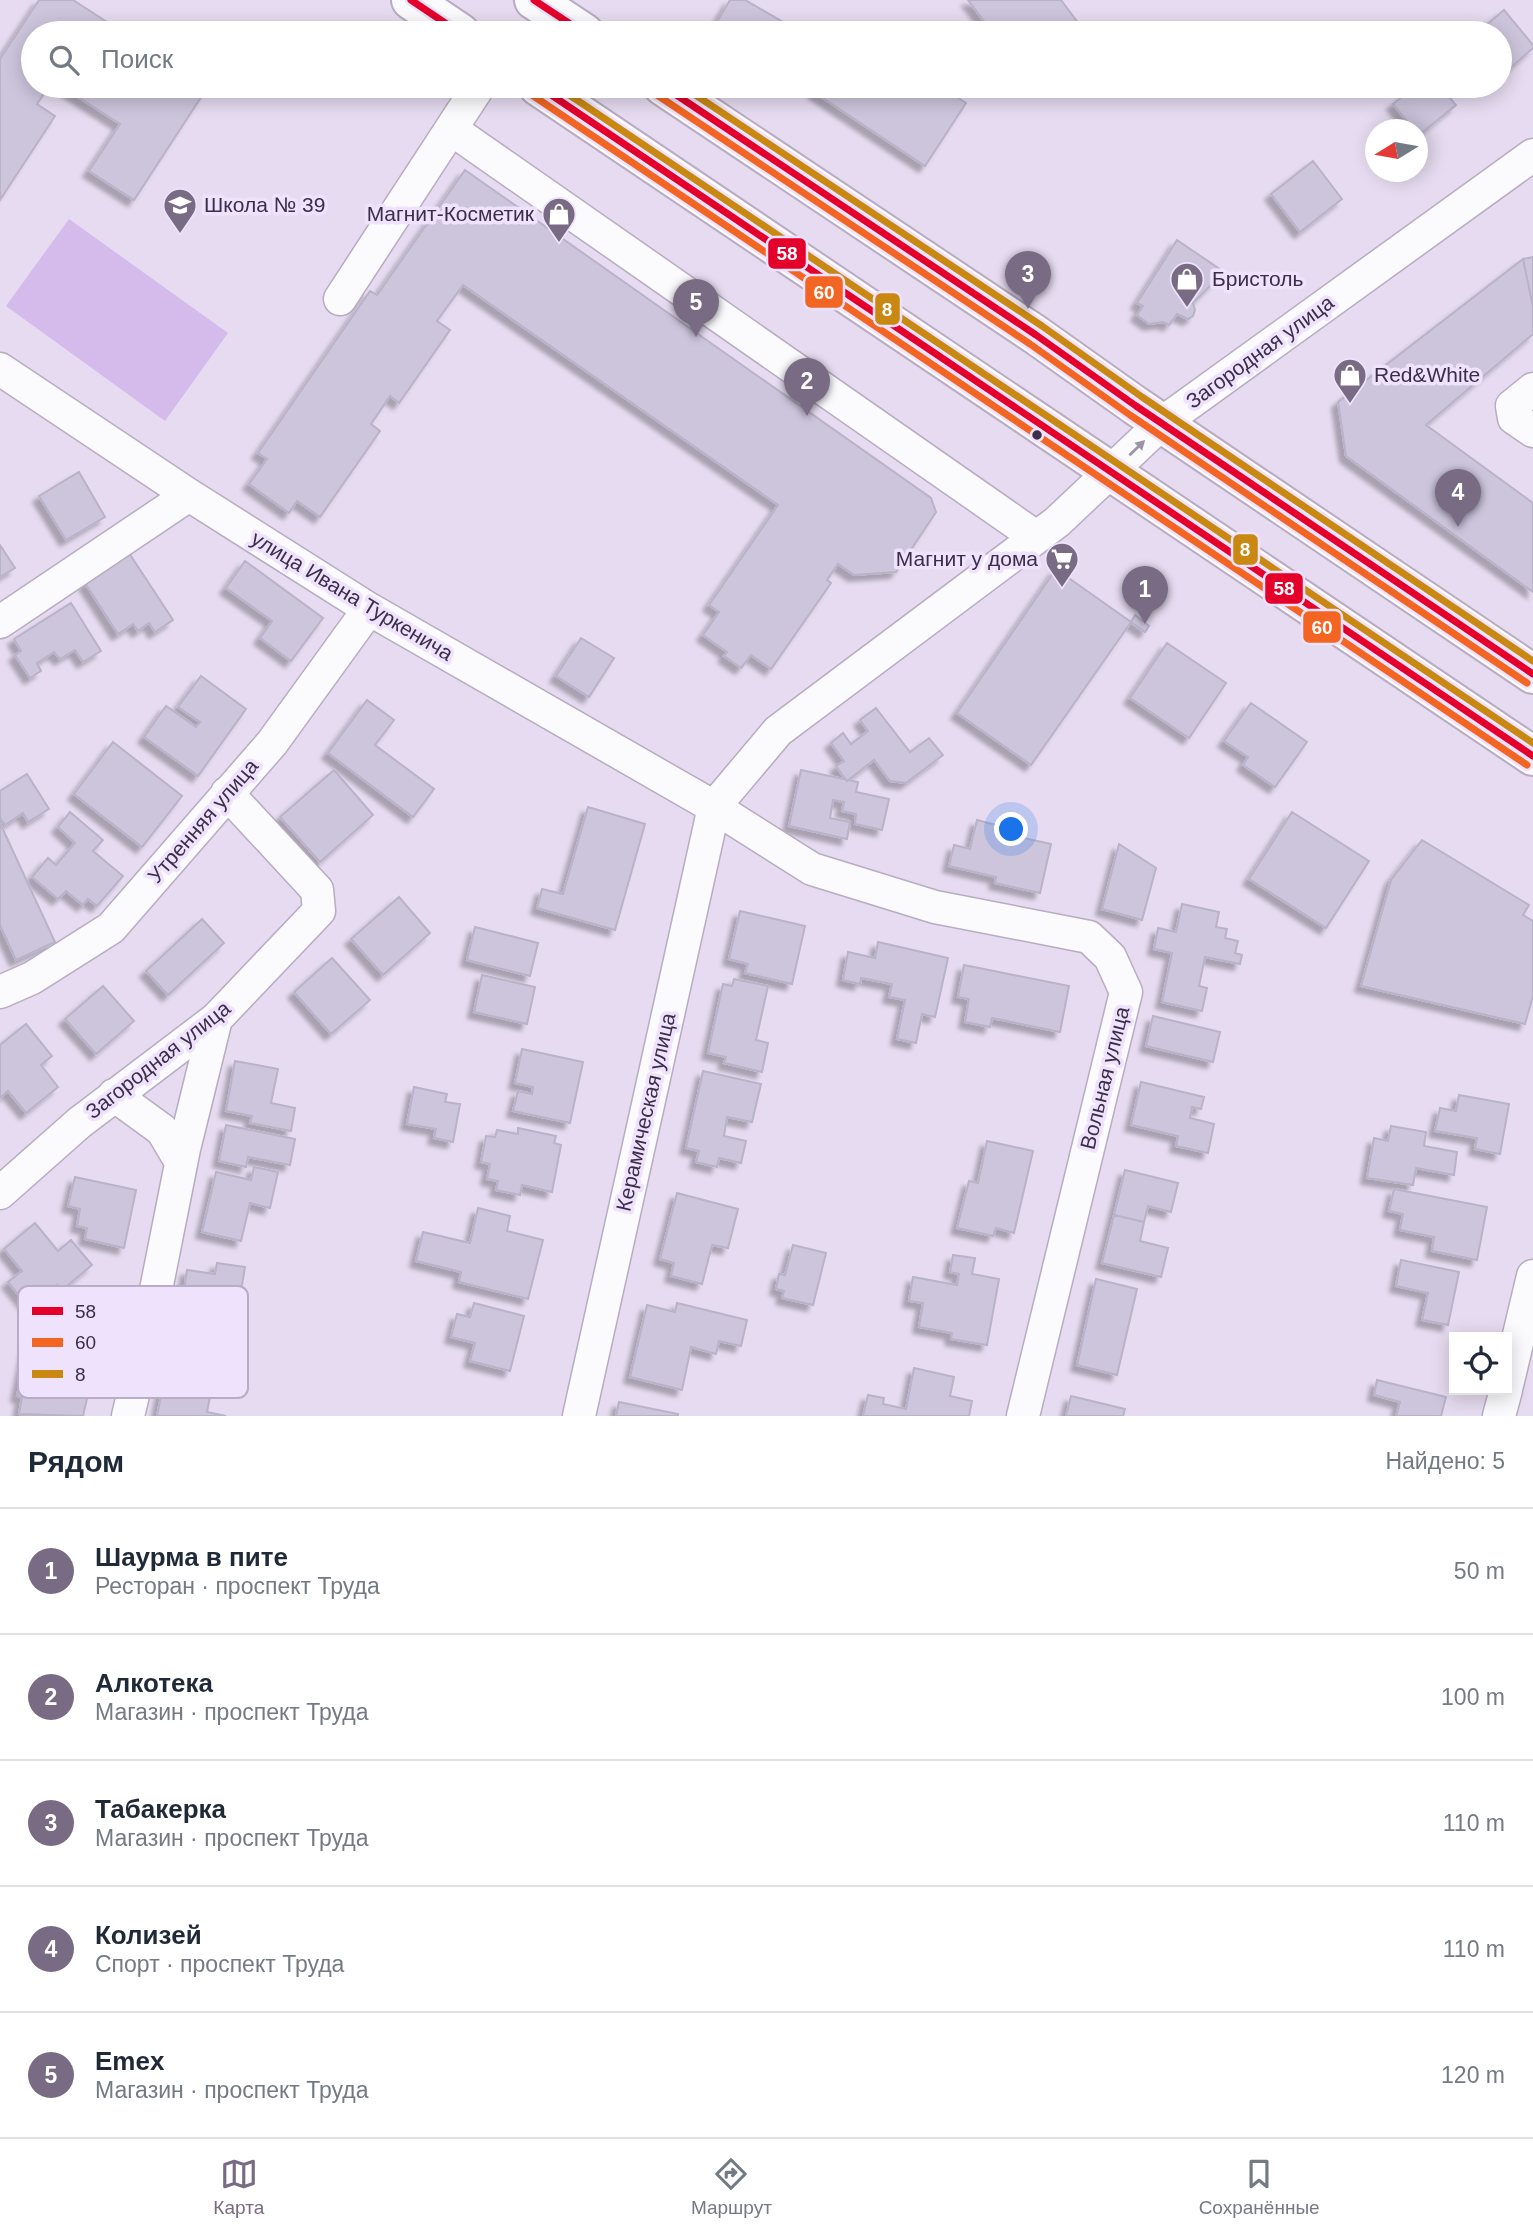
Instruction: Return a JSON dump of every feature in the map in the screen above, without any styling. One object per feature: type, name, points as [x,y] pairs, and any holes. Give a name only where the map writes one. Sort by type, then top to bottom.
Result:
[{"type":"main road","points":[[411,0],[442,21]]},
{"type":"main road","points":[[534,0],[566,21]]},
{"type":"main road","points":[[556,98],[1533,756]]},
{"type":"main road","points":[[681,98],[1036,335],[1533,674]]},
{"type":"street","points":[[340,299],[471,98]]},
{"type":"street","points":[[451,129],[1036,537]]},
{"type":"street","name":"Загородная улица","points":[[714,807],[778,731],[1057,522],[1162,423],[1533,155]]},
{"type":"street","name":"улица Ивана Туркенича","points":[[0,369],[189,495],[369,609],[714,807]]},
{"type":"street","points":[[1533,389],[1512,406],[1514,418],[1533,431]]},
{"type":"street","points":[[0,622],[189,495]]},
{"type":"street","name":"Утренняя улица","points":[[0,992],[32,978],[111,928],[272,743],[369,609]]},
{"type":"street","name":"Загородная улица","points":[[0,1193],[79,1123],[216,1019],[319,912],[317,890],[227,793]]},
{"type":"street","name":"Керамическая улица","points":[[579,1416],[714,807]]},
{"type":"street","name":"Вольная улица","points":[[714,807],[812,869],[935,907],[1089,937],[1110,957],[1126,992],[1023,1416]]},
{"type":"street","points":[[157,1286],[181,1162],[216,1019]]},
{"type":"street","points":[[114,1096],[162,1130],[181,1162]]},
{"type":"street","points":[[1512,1362],[1533,1276]]},
{"type":"street","points":[[1499,1416],[1504,1395]]},
{"type":"street","points":[[128,1416],[132,1398]]},
{"type":"shaded area","points":[[69,219],[228,333],[165,421],[6,306]]},
{"type":"building","points":[[39,0],[73,0],[105,21],[25,21]]},
{"type":"building","points":[[730,0],[745,0],[781,21],[718,21]]},
{"type":"building","points":[[968,0],[1061,0],[1077,21],[984,21]]},
{"type":"building","points":[[1504,10],[1533,45],[1512,66],[1512,21],[1491,21]]},
{"type":"building","points":[[21,27],[21,98],[41,98],[37,104],[55,116],[0,200],[0,59]]},
{"type":"building","points":[[80,98],[200,98],[134,200],[89,171],[120,124]]},
{"type":"building","points":[[823,98],[958,98],[966,103],[925,166]]},
{"type":"building","points":[[1401,98],[1450,98],[1456,105],[1428,128],[1428,119],[1405,119],[1393,104]]},
{"type":"building","points":[[1313,161],[1342,199],[1300,232],[1271,194]]},
{"type":"building","points":[[465,170],[931,498],[936,512],[896,572],[854,575],[838,564],[827,580],[831,583],[771,669],[751,655],[741,668],[724,656],[727,652],[703,635],[719,612],[709,605],[778,505],[463,285],[437,321],[450,330],[399,403],[390,396],[371,424],[380,431],[320,517],[297,501],[289,513],[249,484],[267,459],[258,453],[370,291],[377,295]]},
{"type":"building","points":[[1177,240],[1224,272],[1193,303],[1193,316],[1188,319],[1177,314],[1169,325],[1163,322],[1149,324],[1137,315],[1143,306],[1137,303]]},
{"type":"building","points":[[1533,257],[1533,307],[1523,259]]},
{"type":"building","points":[[1523,259],[1533,307],[1533,334],[1426,425],[1533,503],[1533,592],[1346,456],[1338,402]]},
{"type":"building","points":[[79,472],[105,517],[66,540],[39,496]]},
{"type":"building","points":[[0,545],[15,568],[0,577]]},
{"type":"building","points":[[129,553],[173,620],[155,632],[149,623],[138,631],[133,624],[118,634],[85,583]]},
{"type":"building","points":[[245,561],[323,618],[291,661],[260,638],[272,621],[226,588]]},
{"type":"building","points":[[1056,569],[1131,622],[1031,765],[957,713]]},
{"type":"building","points":[[71,603],[101,651],[83,662],[75,650],[60,659],[54,652],[37,663],[41,671],[30,678],[15,655],[21,651],[14,639]]},
{"type":"building","points":[[1135,615],[1149,626],[1145,632],[1131,622]]},
{"type":"building","points":[[581,638],[614,658],[589,697],[556,676]]},
{"type":"building","points":[[1167,643],[1226,683],[1189,738],[1130,698]]},
{"type":"building","points":[[201,676],[246,709],[198,776],[144,737],[166,706],[196,727],[200,722],[178,707]]},
{"type":"building","points":[[367,700],[394,720],[375,745],[434,789],[413,817],[328,753]]},
{"type":"building","points":[[1251,703],[1307,742],[1275,787],[1243,765],[1248,757],[1224,741]]},
{"type":"building","points":[[876,708],[910,752],[929,738],[943,755],[906,783],[890,781],[874,760],[847,781],[836,766],[844,761],[831,743],[843,733],[851,744],[868,731],[860,720]]},
{"type":"building","points":[[113,742],[182,796],[142,847],[74,794]]},
{"type":"building","points":[[334,770],[373,815],[320,862],[280,817]]},
{"type":"building","points":[[801,770],[858,782],[856,792],[889,799],[882,830],[855,824],[856,814],[842,811],[844,802],[833,800],[830,818],[850,822],[847,839],[789,826]]},
{"type":"building","points":[[27,774],[49,809],[28,822],[23,813],[5,825],[0,818],[0,791]]},
{"type":"building","points":[[588,807],[645,824],[615,930],[537,908],[542,889],[563,894]]},
{"type":"building","points":[[70,812],[103,840],[93,851],[123,876],[97,906],[88,899],[83,905],[66,891],[58,899],[32,877],[48,858],[56,865],[75,843],[58,827]]},
{"type":"building","points":[[1292,812],[1369,861],[1326,928],[1249,879]]},
{"type":"building","points":[[977,820],[1008,828],[1006,834],[1051,844],[1040,893],[995,883],[996,877],[949,866],[954,845],[970,849]]},
{"type":"building","points":[[0,823],[55,942],[16,960],[0,925]]},
{"type":"building","points":[[1422,840],[1529,905],[1523,915],[1533,921],[1533,996],[1525,1024],[1361,986],[1391,880]]},
{"type":"building","points":[[1119,844],[1156,868],[1142,920],[1102,909]]},
{"type":"building","points":[[399,897],[430,933],[383,975],[351,939]]},
{"type":"building","points":[[1182,904],[1219,912],[1216,927],[1227,929],[1225,938],[1238,941],[1235,953],[1242,955],[1240,964],[1205,957],[1199,986],[1207,988],[1202,1011],[1162,1002],[1172,953],[1154,949],[1158,928],[1176,932]]},
{"type":"building","points":[[740,911],[805,926],[792,984],[745,973],[748,964],[729,959]]},
{"type":"building","points":[[202,919],[224,943],[168,995],[146,971]]},
{"type":"building","points":[[475,927],[538,943],[530,976],[467,960]]},
{"type":"building","points":[[878,942],[948,958],[935,1017],[922,1014],[916,1043],[897,1039],[905,1000],[889,997],[892,984],[861,978],[860,984],[843,980],[848,952],[875,958]]},
{"type":"building","points":[[332,958],[370,1000],[331,1034],[294,992]]},
{"type":"building","points":[[964,965],[1069,986],[1060,1032],[992,1018],[990,1027],[965,1022],[969,999],[958,997]]},
{"type":"building","points":[[482,975],[535,987],[527,1024],[474,1012]]},
{"type":"building","points":[[734,979],[768,986],[756,1040],[768,1043],[762,1072],[724,1063],[726,1057],[708,1053],[723,984],[732,986]]},
{"type":"building","points":[[103,986],[134,1021],[96,1054],[65,1019]]},
{"type":"building","points":[[1153,1016],[1220,1032],[1213,1062],[1146,1046]]},
{"type":"building","points":[[26,1024],[52,1056],[41,1065],[58,1087],[26,1113],[8,1091],[0,1098],[0,1045]]},
{"type":"building","points":[[522,1049],[583,1062],[570,1123],[513,1111],[518,1091],[532,1094],[533,1087],[515,1083]]},
{"type":"building","points":[[235,1061],[278,1069],[271,1103],[295,1108],[291,1131],[250,1123],[252,1116],[226,1111]]},
{"type":"building","points":[[703,1071],[761,1084],[752,1122],[727,1117],[724,1136],[746,1141],[741,1163],[719,1158],[717,1167],[696,1162],[699,1151],[686,1148]]},
{"type":"building","points":[[1141,1082],[1204,1097],[1201,1109],[1192,1107],[1190,1118],[1214,1124],[1208,1153],[1176,1146],[1178,1136],[1131,1125]]},
{"type":"building","points":[[414,1087],[447,1094],[445,1102],[460,1104],[453,1142],[434,1138],[436,1129],[407,1124]]},
{"type":"building","points":[[1459,1095],[1509,1104],[1500,1154],[1475,1149],[1477,1138],[1435,1131],[1440,1108],[1456,1111]]},
{"type":"building","points":[[226,1125],[295,1139],[290,1165],[248,1157],[246,1167],[219,1161]]},
{"type":"building","points":[[1391,1126],[1426,1132],[1424,1146],[1457,1152],[1454,1175],[1416,1168],[1413,1185],[1367,1178],[1374,1138],[1388,1141]]},
{"type":"building","points":[[518,1128],[556,1136],[554,1143],[561,1145],[552,1192],[522,1185],[520,1195],[496,1190],[498,1181],[487,1179],[490,1164],[481,1162],[486,1136],[495,1137],[497,1130],[518,1134]]},
{"type":"building","points":[[987,1141],[1033,1151],[1014,1233],[996,1228],[993,1236],[957,1228],[969,1181],[978,1183]]},
{"type":"building","points":[[254,1167],[278,1172],[270,1208],[250,1203],[241,1241],[202,1232],[216,1172],[251,1180]]},
{"type":"building","points":[[1125,1170],[1178,1183],[1171,1212],[1148,1206],[1144,1222],[1114,1215]]},
{"type":"building","points":[[75,1177],[136,1190],[124,1248],[85,1239],[87,1228],[77,1226],[80,1209],[68,1206]]},
{"type":"building","points":[[1394,1189],[1487,1207],[1477,1260],[1432,1251],[1434,1237],[1400,1230],[1403,1214],[1389,1211]]},
{"type":"building","points":[[677,1193],[738,1209],[728,1248],[712,1245],[702,1284],[671,1276],[674,1263],[660,1259]]},
{"type":"building","points":[[478,1208],[510,1216],[507,1231],[543,1240],[528,1299],[459,1282],[461,1272],[416,1261],[423,1232],[470,1243]]},
{"type":"building","points":[[1114,1215],[1144,1222],[1140,1241],[1168,1248],[1161,1277],[1102,1263]]},
{"type":"building","points":[[35,1223],[58,1251],[71,1240],[92,1265],[67,1286],[18,1286],[18,1294],[8,1282],[22,1271],[4,1249]]},
{"type":"building","points":[[793,1245],[826,1253],[813,1305],[782,1298],[784,1291],[776,1289],[779,1274],[785,1275]]},
{"type":"building","points":[[953,1255],[975,1258],[972,1274],[999,1279],[987,1345],[951,1339],[952,1333],[919,1327],[923,1303],[909,1301],[913,1277],[957,1285],[959,1274],[950,1272]]},
{"type":"building","points":[[1401,1260],[1459,1272],[1448,1325],[1422,1320],[1428,1293],[1396,1286]]},
{"type":"building","points":[[217,1263],[245,1267],[242,1286],[185,1286],[187,1270],[215,1274]]},
{"type":"building","points":[[1096,1279],[1137,1289],[1117,1375],[1077,1365]]},
{"type":"building","points":[[474,1303],[524,1316],[510,1371],[470,1361],[475,1343],[451,1337],[457,1314],[470,1317]]},
{"type":"building","points":[[677,1303],[747,1320],[741,1346],[719,1341],[716,1354],[691,1347],[682,1390],[630,1377],[647,1305],[675,1312]]},
{"type":"building","points":[[914,1368],[954,1377],[950,1396],[972,1401],[969,1416],[863,1416],[868,1395],[884,1398],[883,1404],[906,1409]]},
{"type":"building","points":[[1377,1380],[1446,1397],[1441,1416],[1396,1416],[1400,1402],[1374,1395]]},
{"type":"building","points":[[1071,1396],[1125,1409],[1123,1416],[1066,1416]]},
{"type":"building","points":[[22,1398],[87,1398],[83,1416],[19,1414]]},
{"type":"building","points":[[161,1398],[210,1398],[207,1412],[226,1416],[157,1416]]},
{"type":"building","points":[[619,1402],[678,1414],[678,1416],[616,1416]]},
{"type":"transit line","name":"58","points":[[411,0],[442,21]]},
{"type":"transit line","name":"58","points":[[534,0],[566,21]]},
{"type":"transit line","name":"60","points":[[536,98],[1527,765]]},
{"type":"transit line","name":"58","points":[[556,98],[1533,756]]},
{"type":"transit line","name":"8","points":[[574,98],[1533,743]]},
{"type":"transit line","name":"60","points":[[661,98],[1030,344],[1130,415],[1527,683]]},
{"type":"transit line","name":"58","points":[[681,98],[1036,335],[1136,406],[1533,674]]},
{"type":"transit line","name":"8","points":[[700,98],[1042,326],[1142,397],[1533,661]]},
{"type":"place","name":"Школа № 39","points":[[180,235]]},
{"type":"place","name":"Магнит-Косметик","points":[[559,244]]},
{"type":"place","name":"Табакерка","points":[[1028,309]]},
{"type":"place","name":"Бристоль","points":[[1187,309]]},
{"type":"place","name":"Emex","points":[[696,337]]},
{"type":"place","name":"Red&White","points":[[1350,405]]},
{"type":"place","name":"Алкотека","points":[[807,416]]},
{"type":"place","name":"Колизей","points":[[1458,527]]},
{"type":"place","name":"Магнит у дома","points":[[1062,589]]},
{"type":"place","name":"Шаурма в пите","points":[[1145,624]]}]
